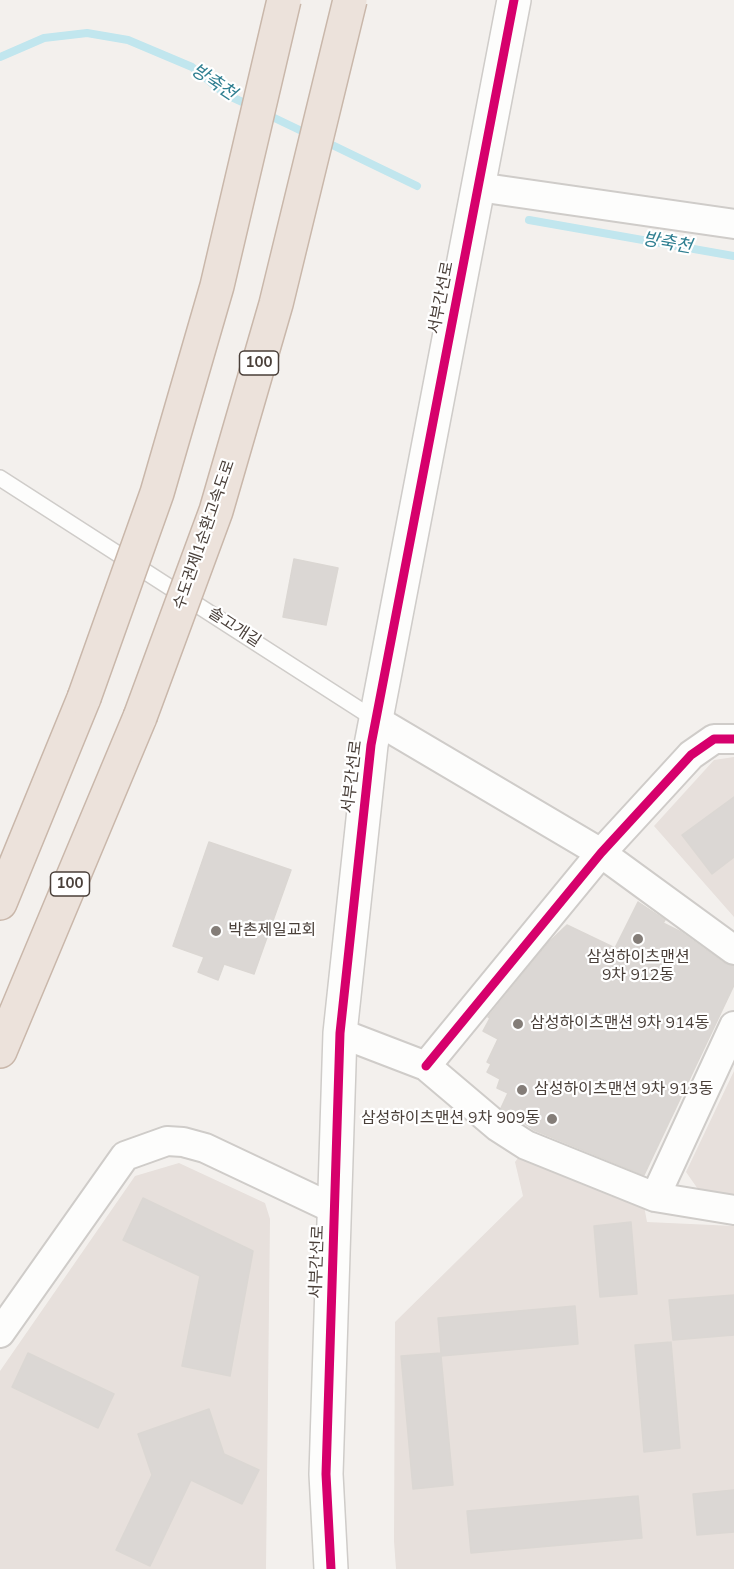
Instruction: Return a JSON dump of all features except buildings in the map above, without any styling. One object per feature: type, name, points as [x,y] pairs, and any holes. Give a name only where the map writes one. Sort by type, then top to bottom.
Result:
[{"type":"highway","points":[[0,903],[84,698],[157,493],[217,286],[284,0]]},
{"type":"highway","name":"수도권제1순환고속도로","points":[[0,1051],[140,717],[216,511],[276,304],[350,0]]},
{"type":"street","name":"서부간선로","points":[[331,1569],[326,1474],[340,1034],[371,745],[514,0]]},
{"type":"street","points":[[478,187],[734,224]]},
{"type":"street","name":"서부간선로","points":[[376,720],[601,853],[734,950]]},
{"type":"street","points":[[426,1066],[601,853],[691,755],[714,739],[734,739]]},
{"type":"street","points":[[655,1197],[734,1026]]},
{"type":"street","points":[[340,1034],[426,1066],[498,1127],[526,1146],[655,1197],[734,1210]]},
{"type":"street","points":[[0,1333],[125,1155],[167,1141],[183,1142],[205,1148],[334,1209]]},
{"type":"lane","name":"솔고개길","points":[[0,478],[376,720]]},
{"type":"shaded area","points":[[734,757],[734,917],[654,826],[714,760]]},
{"type":"shaded area","points":[[734,1071],[734,1197],[700,1192],[686,1172]]},
{"type":"shaded area","points":[[522,1153],[644,1206],[647,1222],[734,1226],[734,1569],[396,1569],[394,1541],[395,1322],[523,1196],[515,1162]]},
{"type":"shaded area","points":[[179,1163],[265,1203],[270,1219],[266,1569],[0,1569],[0,1371],[135,1176]]},
{"type":"waterway","name":"방축천","points":[[0,57],[44,38],[87,33],[128,40],[192,67],[225,94],[251,106]]},
{"type":"waterway","name":"방축천","points":[[264,113],[310,135]]},
{"type":"waterway","name":"방축천","points":[[324,141],[417,186]]},
{"type":"waterway","name":"방축천","points":[[529,220],[734,256]]},
{"type":"cycle path","points":[[331,1569],[326,1474],[340,1033],[371,745],[514,0]]},
{"type":"cycle path","points":[[426,1066],[601,853],[691,755],[714,739],[734,739]]},
{"type":"place","name":"박촌제일교회","points":[[216,931]]},
{"type":"place","name":"삼성하이츠맨션 9차 912동","points":[[638,939]]},
{"type":"place","name":"삼성하이츠맨션 9차 914동","points":[[518,1024]]},
{"type":"place","name":"삼성하이츠맨션 9차 913동","points":[[522,1090]]},
{"type":"place","name":"삼성하이츠맨션 9차 909동","points":[[552,1119]]}]
